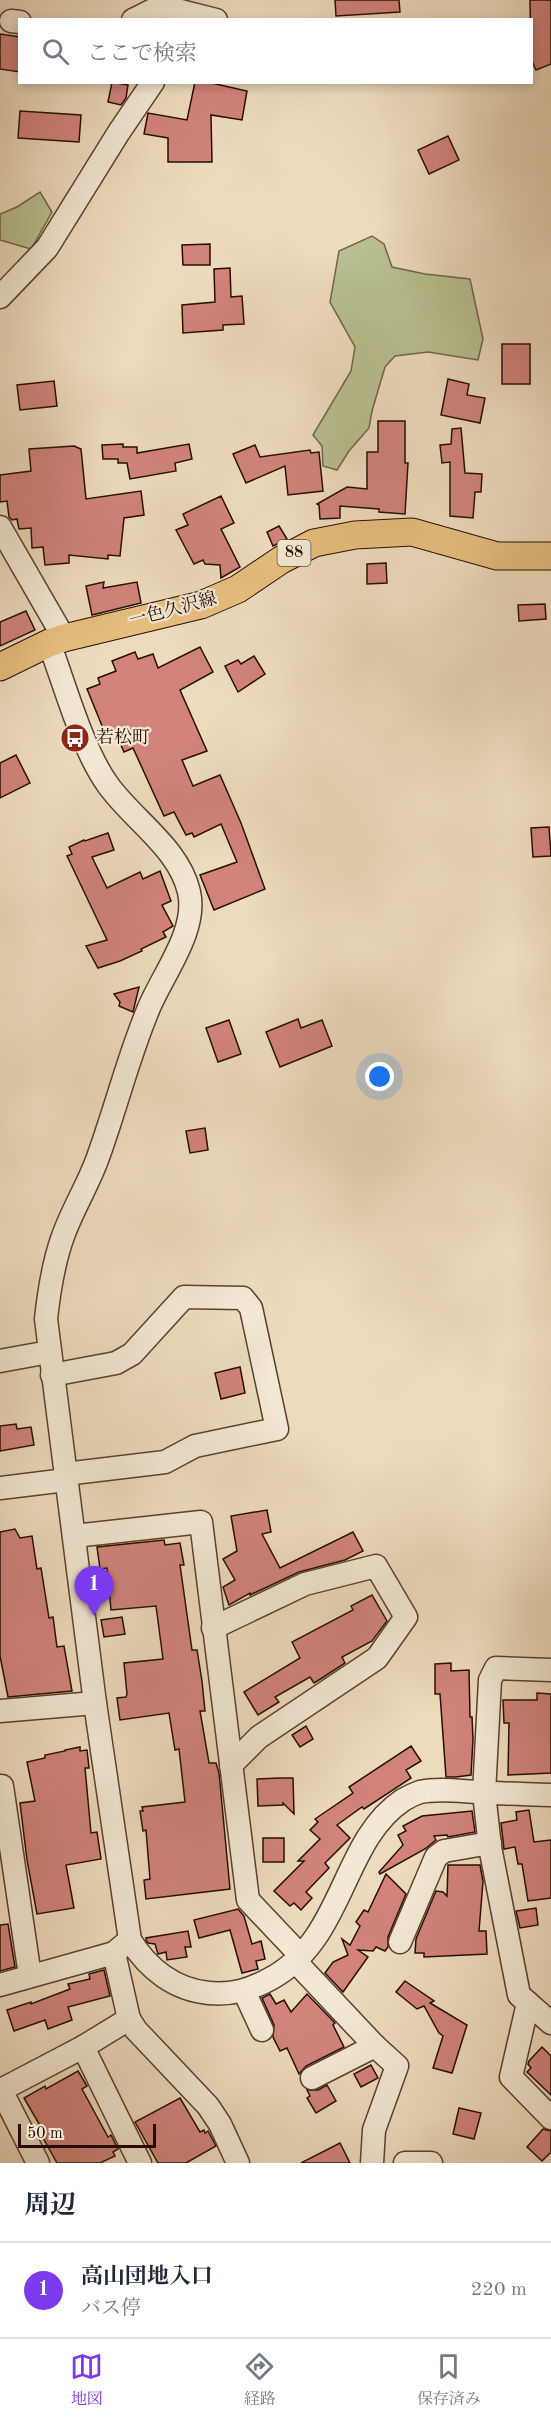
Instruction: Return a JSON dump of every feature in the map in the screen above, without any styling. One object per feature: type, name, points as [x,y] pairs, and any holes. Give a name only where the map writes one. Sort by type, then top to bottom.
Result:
[{"type":"main road","name":"一色久沢線","points":[[0,667],[57,640],[201,605],[238,589],[281,560],[314,543],[355,535],[412,532],[497,556],[551,556]]},
{"type":"street","points":[[137,18],[162,6],[204,13]]},
{"type":"street","points":[[0,297],[47,248],[152,84]]},
{"type":"street","points":[[0,526],[57,640],[91,755],[108,785],[170,854],[184,875],[190,893],[191,911],[180,947],[148,1010],[96,1161],[63,1237],[50,1281],[47,1309],[49,1352],[95,1702],[129,2019],[136,2030],[208,2106],[220,2124],[238,2163]]},
{"type":"street","points":[[0,1488],[165,1462],[195,1446],[277,1429],[251,1308],[243,1298],[184,1297],[132,1354],[116,1363],[52,1375]]},
{"type":"street","points":[[0,1361],[49,1352]]},
{"type":"street","points":[[74,1536],[201,1522],[248,1900],[375,2046],[397,2066],[374,2130],[372,2163]]},
{"type":"street","points":[[213,1628],[305,1584],[376,1566],[406,1617],[377,1658],[259,1737],[231,1766]]},
{"type":"street","points":[[551,1670],[496,1668],[490,1680],[484,1793],[489,1843],[519,1995],[551,2023]]},
{"type":"street","points":[[0,1711],[95,1702]]},
{"type":"street","points":[[0,1786],[2,1786],[30,1976]]},
{"type":"street","points":[[122,1946],[153,1970],[192,1991],[220,1994],[244,1991],[282,1973],[316,1938],[332,1912],[365,1843],[391,1810],[402,1801],[418,1793],[439,1790],[551,1795]]},
{"type":"street","points":[[400,1942],[436,1857],[444,1851],[489,1843]]},
{"type":"street","points":[[0,1985],[122,1946]]},
{"type":"street","points":[[244,1991],[262,2030]]},
{"type":"street","points":[[528,2003],[511,2076],[551,2118]]},
{"type":"street","points":[[38,2163],[1,2090],[129,2019]]},
{"type":"street","points":[[312,2078],[375,2046]]},
{"type":"street","points":[[82,2047],[140,2163]]},
{"type":"street","points":[[405,2163],[431,2163]]},
{"type":"green space","points":[[40,192],[52,212],[31,249],[0,240],[0,214],[17,207]]},
{"type":"green space","points":[[372,236],[384,244],[392,267],[425,274],[470,279],[483,339],[478,360],[428,352],[395,356],[385,367],[369,428],[349,451],[337,470],[323,466],[322,446],[313,435],[351,371],[355,347],[330,302],[339,251]]},
{"type":"building","points":[[335,0],[399,0],[400,12],[336,16]]},
{"type":"building","points":[[530,0],[551,0],[551,64],[536,70],[533,63],[533,18],[530,18]]},
{"type":"building","points":[[0,34],[18,37],[18,72],[0,69]]},
{"type":"building","points":[[112,84],[128,85],[126,98],[121,105],[108,102]]},
{"type":"building","points":[[195,84],[216,84],[247,91],[242,120],[211,115],[212,162],[168,162],[168,138],[144,134],[148,113],[187,120]]},
{"type":"building","points":[[20,111],[81,115],[79,142],[18,138]]},
{"type":"building","points":[[448,136],[459,160],[429,174],[418,150]]},
{"type":"building","points":[[210,244],[210,265],[183,265],[182,245]]},
{"type":"building","points":[[230,268],[231,297],[242,296],[244,324],[223,325],[223,330],[183,333],[182,305],[215,302],[214,269]]},
{"type":"building","points":[[502,344],[530,344],[530,384],[502,384]]},
{"type":"building","points":[[448,379],[469,384],[467,395],[485,398],[480,423],[441,415]]},
{"type":"building","points":[[54,381],[57,406],[20,410],[17,385]]},
{"type":"building","points":[[378,421],[405,421],[405,463],[408,463],[405,514],[340,506],[340,518],[320,519],[317,504],[347,487],[367,489],[367,452],[378,452]]},
{"type":"building","points":[[461,428],[465,473],[482,474],[481,492],[475,492],[473,518],[450,516],[450,462],[442,463],[440,445],[451,444],[452,429]]},
{"type":"building","points":[[123,444],[123,447],[137,447],[137,453],[189,444],[192,459],[175,463],[176,471],[130,479],[127,463],[118,463],[118,459],[103,459],[102,445]]},
{"type":"building","points":[[255,445],[260,457],[310,450],[311,453],[319,452],[323,491],[288,495],[285,466],[246,483],[233,454]]},
{"type":"building","points":[[74,446],[81,449],[86,499],[141,491],[144,515],[124,518],[120,556],[108,555],[108,559],[69,555],[69,563],[45,565],[43,547],[32,548],[31,528],[19,529],[17,519],[12,520],[9,517],[7,501],[0,502],[0,475],[31,471],[29,449]]},
{"type":"building","points":[[221,496],[234,523],[221,529],[240,567],[221,578],[220,565],[205,564],[203,560],[194,564],[176,530],[188,525],[183,514]]},
{"type":"building","points":[[279,526],[287,539],[273,546],[267,532]]},
{"type":"building","points":[[386,563],[387,583],[367,584],[367,564]]},
{"type":"building","points":[[104,582],[103,588],[137,582],[141,603],[92,615],[86,586]]},
{"type":"building","points":[[545,604],[546,619],[519,621],[518,605]]},
{"type":"building","points":[[26,611],[35,630],[0,646],[0,622]]},
{"type":"building","points":[[200,647],[213,672],[180,690],[207,751],[182,760],[193,786],[220,775],[241,823],[265,889],[214,910],[200,875],[237,862],[221,824],[194,837],[192,833],[186,835],[174,812],[164,816],[133,748],[124,752],[116,734],[107,738],[87,689],[100,684],[98,678],[116,671],[112,661],[135,652],[138,659],[153,654],[158,668]]},
{"type":"building","points":[[254,656],[265,674],[238,692],[225,666],[238,660],[241,664]]},
{"type":"building","points":[[16,755],[30,783],[0,798],[0,763]]},
{"type":"building","points":[[549,827],[551,856],[533,857],[531,828]]},
{"type":"building","points":[[108,833],[114,850],[92,857],[107,888],[140,872],[143,879],[160,871],[171,901],[162,905],[173,926],[163,932],[166,937],[141,949],[142,951],[98,968],[86,946],[107,940],[67,856],[72,854],[69,847]]},
{"type":"building","points":[[139,987],[133,1012],[119,1006],[120,1002],[114,994]]},
{"type":"building","points":[[298,1019],[301,1028],[322,1020],[332,1046],[280,1067],[266,1032]]},
{"type":"building","points":[[229,1020],[241,1054],[218,1062],[206,1028]]},
{"type":"building","points":[[205,1128],[208,1150],[190,1153],[186,1131]]},
{"type":"building","points":[[240,1367],[245,1393],[221,1399],[215,1373]]},
{"type":"building","points":[[16,1424],[17,1429],[31,1427],[34,1445],[0,1451],[0,1426]]},
{"type":"building","points":[[267,1510],[271,1532],[262,1534],[280,1568],[353,1532],[363,1551],[345,1560],[299,1572],[250,1595],[250,1593],[229,1605],[223,1587],[235,1580],[223,1559],[237,1551],[231,1516]]},
{"type":"building","points":[[15,1529],[20,1538],[32,1536],[37,1569],[41,1568],[49,1618],[53,1617],[57,1647],[64,1646],[72,1691],[8,1697],[0,1656],[0,1532]]},
{"type":"building","points":[[164,1540],[165,1545],[180,1543],[184,1565],[180,1565],[192,1650],[197,1650],[202,1681],[205,1711],[200,1711],[209,1763],[216,1763],[219,1773],[230,1889],[146,1899],[144,1880],[150,1879],[146,1830],[143,1831],[140,1811],[143,1811],[142,1807],[185,1802],[179,1749],[175,1750],[169,1713],[120,1720],[117,1698],[126,1697],[127,1694],[124,1663],[163,1659],[156,1606],[111,1610],[107,1568],[100,1569],[97,1547]]},
{"type":"building","points":[[372,1595],[387,1621],[372,1641],[342,1657],[345,1663],[314,1683],[310,1677],[275,1697],[279,1702],[258,1715],[244,1692],[300,1658],[292,1642],[353,1610],[351,1606]]},
{"type":"building","points":[[122,1617],[125,1634],[104,1637],[101,1620]]},
{"type":"building","points":[[451,1663],[451,1671],[469,1670],[473,1739],[471,1775],[446,1777],[440,1694],[435,1694],[435,1664]]},
{"type":"building","points":[[537,1693],[551,1694],[551,1773],[508,1775],[509,1723],[504,1723],[503,1700],[537,1700]]},
{"type":"building","points":[[306,1726],[313,1739],[300,1747],[292,1735]]},
{"type":"building","points":[[411,1746],[421,1761],[406,1770],[411,1778],[337,1825],[350,1838],[325,1863],[329,1868],[306,1892],[312,1898],[301,1910],[294,1903],[290,1906],[274,1891],[304,1861],[298,1861],[320,1839],[310,1830],[318,1822],[315,1819],[353,1793],[349,1787]]},
{"type":"building","points":[[80,1747],[80,1751],[87,1750],[89,1768],[85,1768],[91,1833],[97,1832],[101,1859],[66,1865],[74,1908],[37,1914],[20,1803],[35,1801],[27,1762],[45,1758],[45,1755]]},
{"type":"building","points":[[293,1778],[294,1814],[283,1803],[283,1805],[258,1806],[257,1779]]},
{"type":"building","points":[[529,1810],[534,1842],[551,1840],[551,1898],[528,1901],[522,1864],[518,1864],[515,1847],[504,1849],[501,1823],[517,1820],[516,1812]]},
{"type":"building","points":[[472,1811],[475,1832],[448,1837],[447,1835],[434,1836],[436,1840],[425,1849],[380,1874],[379,1872],[403,1845],[398,1835],[406,1831],[403,1826],[422,1816]]},
{"type":"building","points":[[263,1838],[284,1838],[284,1862],[263,1862]]},
{"type":"building","points":[[448,1865],[480,1865],[483,1881],[479,1931],[486,1931],[487,1954],[424,1957],[424,1953],[415,1953],[416,1939],[436,1891],[443,1892],[447,1896]]},
{"type":"building","points":[[386,1874],[406,1894],[388,1937],[388,1947],[385,1951],[376,1947],[373,1951],[358,1950],[368,1957],[343,1992],[325,1973],[333,1962],[348,1955],[342,1939],[350,1945],[360,1926],[356,1922],[364,1910],[368,1912]]},
{"type":"building","points":[[536,1908],[538,1925],[520,1928],[516,1911]]},
{"type":"building","points":[[238,1909],[244,1916],[252,1944],[261,1941],[265,1959],[256,1961],[258,1969],[242,1973],[230,1930],[199,1938],[194,1920]]},
{"type":"building","points":[[8,1924],[15,1967],[0,1971],[0,1925]]},
{"type":"building","points":[[188,1931],[191,1947],[185,1947],[187,1957],[167,1960],[166,1952],[158,1954],[155,1944],[148,1943],[146,1940],[146,1938]]},
{"type":"building","points":[[104,1970],[110,1996],[68,2007],[72,2020],[48,2029],[45,2020],[14,2031],[7,2010],[31,2002],[31,2004],[70,1989],[68,1984],[90,1979],[89,1974]]},
{"type":"building","points":[[405,1981],[434,2001],[430,2003],[467,2025],[452,2073],[433,2068],[443,2036],[424,2006],[417,2009],[396,1992]]},
{"type":"building","points":[[270,1994],[276,2004],[284,2000],[291,2012],[307,1994],[335,2023],[333,2025],[344,2047],[306,2066],[299,2074],[287,2048],[280,2051],[273,2037],[274,2025],[262,1998]]},
{"type":"building","points":[[542,2047],[551,2056],[551,2095],[527,2072],[531,2068],[529,2061]]},
{"type":"building","points":[[371,2065],[378,2078],[361,2087],[354,2074]]},
{"type":"building","points":[[78,2071],[87,2086],[82,2089],[108,2137],[111,2135],[118,2149],[113,2152],[115,2156],[100,2163],[57,2163],[42,2136],[45,2134],[24,2098]]},
{"type":"building","points":[[327,2085],[336,2101],[316,2113],[307,2098],[310,2096],[307,2090],[318,2090]]},
{"type":"building","points":[[180,2098],[200,2132],[208,2131],[216,2146],[186,2163],[158,2163],[135,2122]]},
{"type":"building","points":[[459,2108],[481,2113],[474,2139],[453,2134]]},
{"type":"building","points":[[543,2129],[551,2131],[551,2152],[542,2161],[527,2147]]},
{"type":"building","points":[[340,2143],[350,2163],[301,2163]]},
{"type":"place","name":"若松町","points":[[75,738]]},
{"type":"place","name":"高山団地入口","points":[[94,1616]]}]
